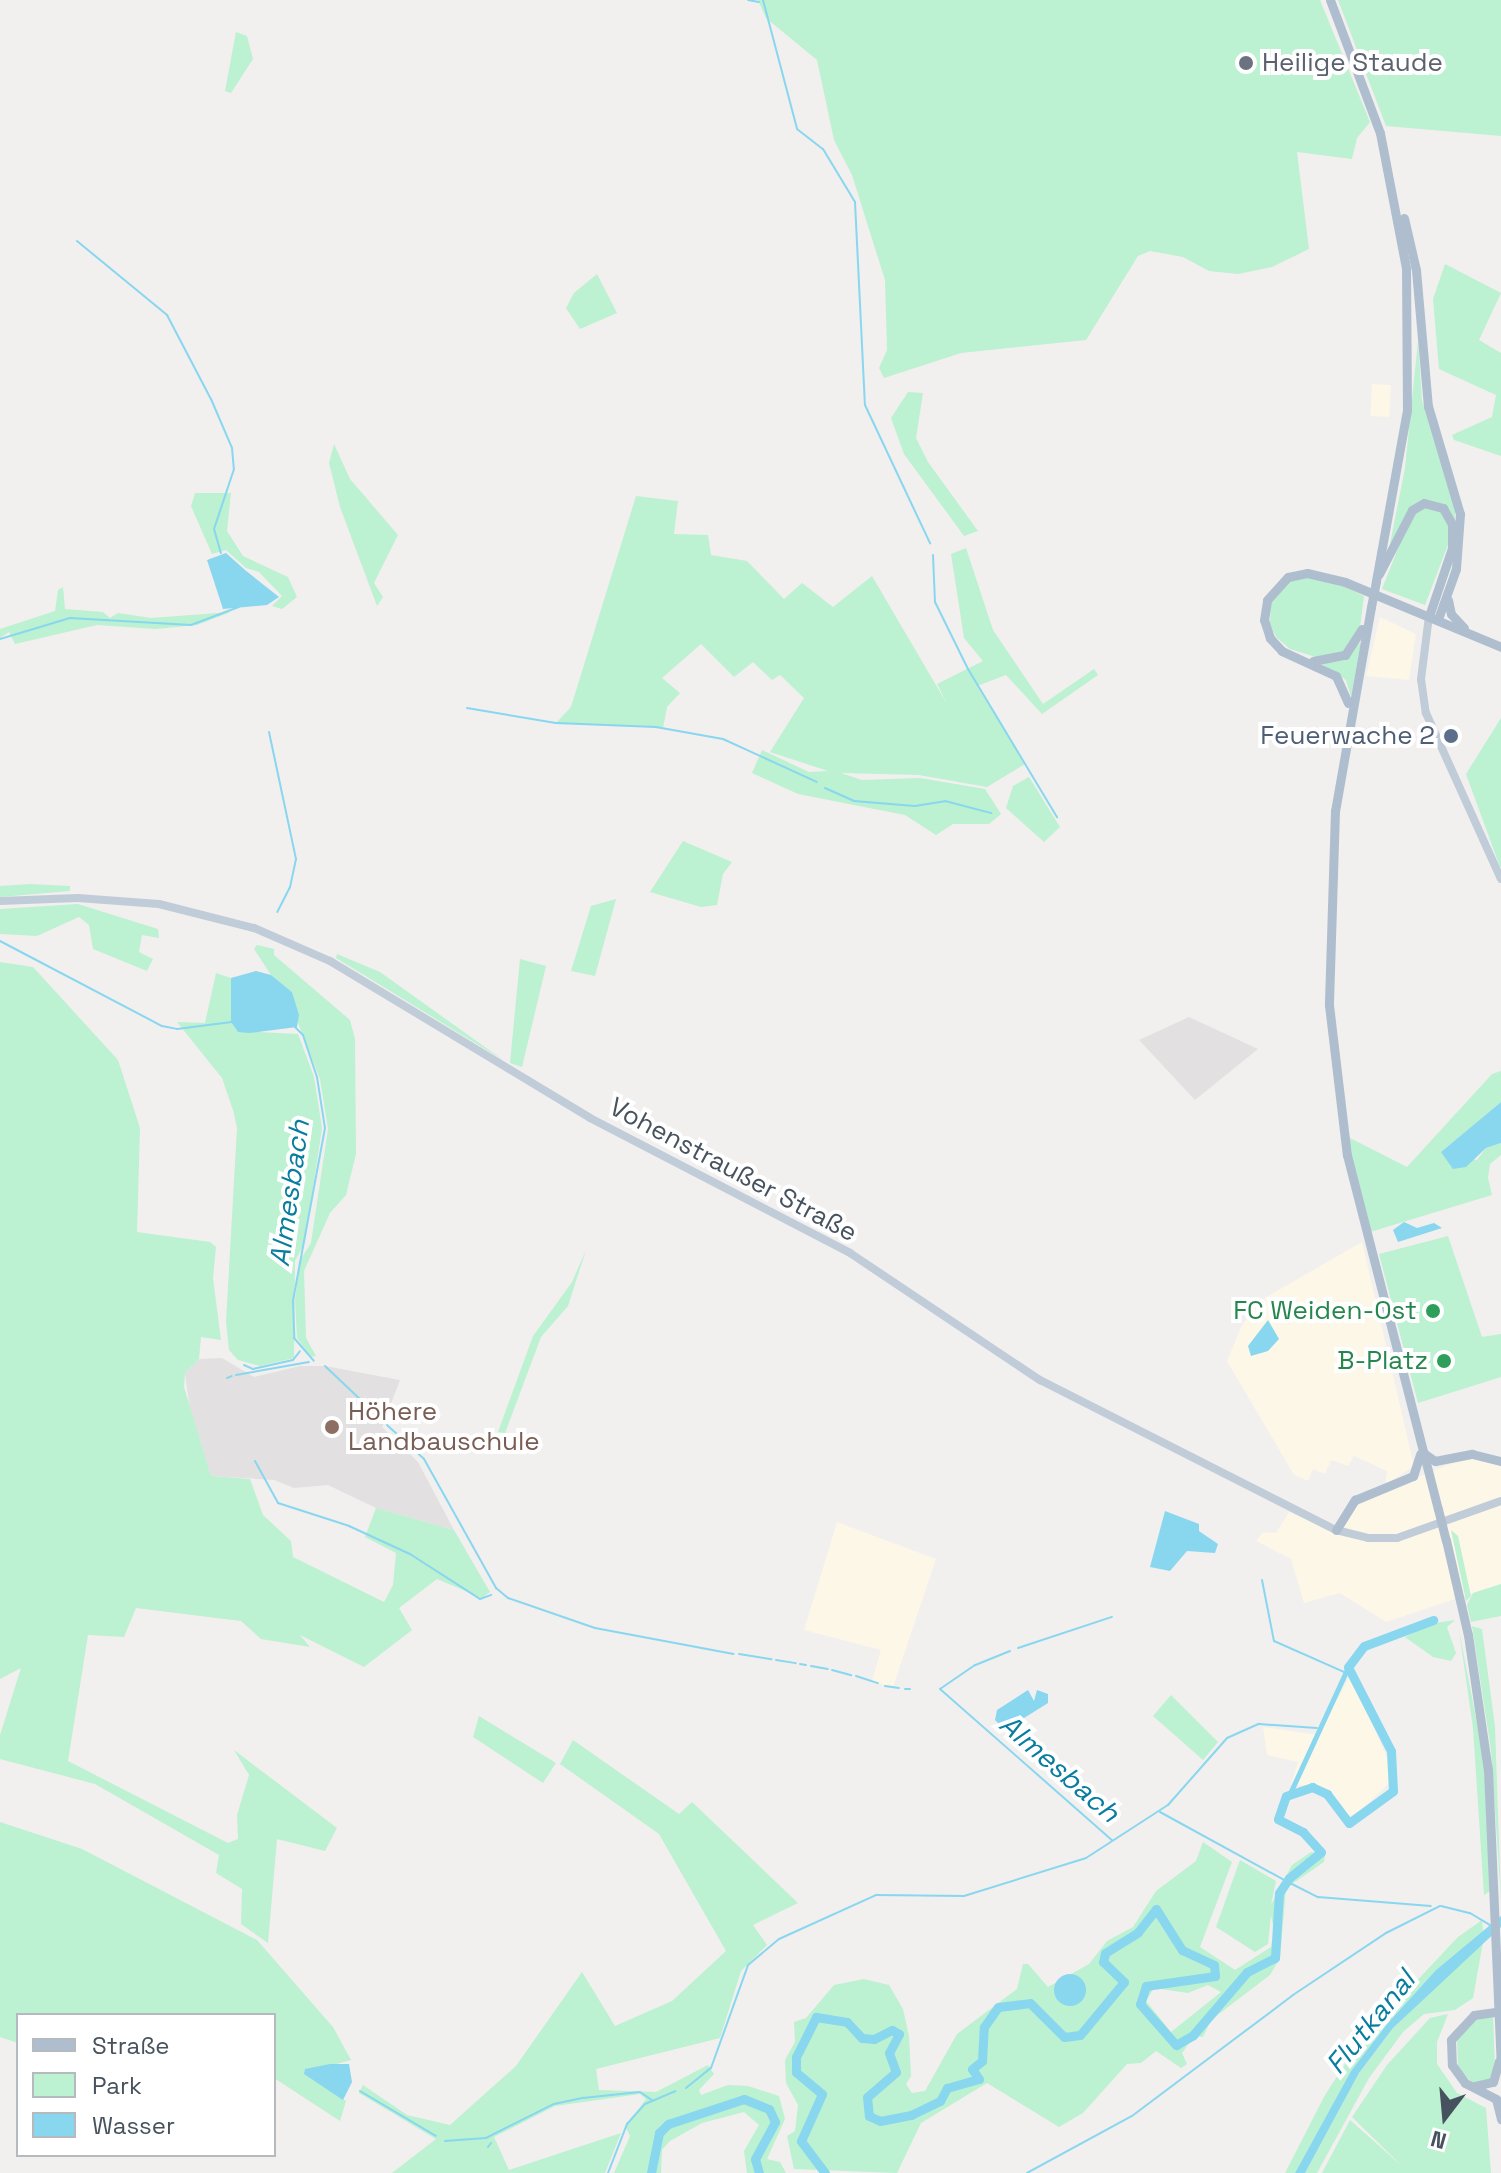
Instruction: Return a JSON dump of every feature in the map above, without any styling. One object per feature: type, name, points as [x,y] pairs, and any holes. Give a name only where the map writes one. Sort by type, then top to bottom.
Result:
[{"type":"main road","points":[[1330,0],[1373,109],[1416,270],[1431,421],[1460,514],[1460,550],[1447,597],[1427,632],[1423,662],[1426,713],[1501,879]]},
{"type":"main road","points":[[1398,204],[1409,315],[1407,410],[1347,730],[1332,838],[1328,992],[1347,1155],[1468,1635],[1488,1770],[1499,1965],[1501,2068]]},
{"type":"main road","points":[[1377,579],[1412,510],[1424,503],[1443,508],[1452,524],[1452,548],[1423,662]]},
{"type":"main road","points":[[1347,730],[1343,684],[1329,671],[1273,642],[1264,620],[1273,588],[1294,575],[1322,575],[1501,647]]},
{"type":"main road","points":[[1447,597],[1451,614],[1469,633]]},
{"type":"main road","points":[[1405,606],[1420,617],[1427,632]]},
{"type":"main road","points":[[1302,659],[1332,661],[1345,655],[1370,611]]},
{"type":"main road","name":"Vohenstraußer Straße","points":[[0,901],[78,898],[159,904],[254,928],[330,961],[587,1117],[850,1253],[1040,1380],[1336,1530],[1376,1539],[1426,1530],[1501,1501]]},
{"type":"main road","points":[[1421,1450],[1430,1459],[1447,1460],[1472,1454],[1501,1461]]},
{"type":"main road","points":[[1336,1530],[1355,1500],[1407,1481],[1416,1472],[1421,1450]]},
{"type":"main road","points":[[1432,1489],[1435,1471],[1447,1460]]},
{"type":"main road","points":[[1407,1481],[1432,1489]]},
{"type":"main road","points":[[1501,2011],[1474,2015],[1460,2025],[1450,2047],[1452,2065],[1468,2085],[1492,2094],[1501,2119]]},
{"type":"main road","points":[[1468,2085],[1493,2082],[1500,2053]]},
{"type":"shaded area","points":[[1372,384],[1391,385],[1389,417],[1370,416]]},
{"type":"shaded area","points":[[1380,617],[1416,634],[1409,680],[1366,676]]},
{"type":"shaded area","points":[[1189,1017],[1258,1049],[1195,1100],[1139,1040]]},
{"type":"shaded area","points":[[1362,1242],[1414,1466],[1385,1485],[1387,1471],[1354,1456],[1348,1466],[1331,1460],[1325,1474],[1313,1469],[1308,1481],[1294,1475],[1227,1361],[1242,1325],[1263,1299]]},
{"type":"shaded area","points":[[222,1358],[254,1377],[300,1366],[325,1366],[400,1380],[382,1427],[418,1462],[454,1530],[376,1508],[328,1485],[294,1488],[274,1480],[211,1476],[190,1409],[185,1373],[199,1359]]},
{"type":"shaded area","points":[[1471,1456],[1501,1465],[1501,1584],[1386,1622],[1340,1593],[1304,1603],[1291,1559],[1256,1541],[1263,1532],[1276,1533],[1289,1512],[1336,1533],[1357,1501]]},
{"type":"shaded area","points":[[837,1522],[936,1559],[893,1687],[872,1681],[881,1650],[804,1630]]},
{"type":"shaded area","points":[[1351,1674],[1387,1758],[1389,1783],[1352,1819],[1319,1786],[1291,1785],[1298,1762],[1267,1755],[1263,1727],[1318,1735]]},
{"type":"green space","points":[[758,0],[1320,0],[1370,122],[1357,138],[1352,159],[1297,152],[1309,249],[1272,267],[1238,274],[1209,271],[1183,257],[1150,251],[1138,256],[1086,340],[961,353],[884,378],[879,368],[887,350],[885,280],[852,175],[834,140],[817,60],[766,18]]},
{"type":"green space","points":[[1338,0],[1501,0],[1501,136],[1386,126]]},
{"type":"green space","points":[[236,32],[247,36],[253,59],[231,93],[225,91]]},
{"type":"green space","points":[[1445,264],[1501,293],[1479,340],[1501,353],[1501,456],[1454,440],[1452,435],[1492,417],[1496,395],[1439,369],[1433,299]]},
{"type":"green space","points":[[597,274],[617,313],[580,329],[566,308],[574,293]]},
{"type":"green space","points":[[1418,341],[1422,401],[1455,501],[1456,558],[1442,602],[1454,559],[1455,521],[1444,504],[1418,502],[1387,559],[1405,468]]},
{"type":"green space","points":[[908,392],[923,393],[916,438],[928,462],[978,531],[964,536],[904,454],[891,418]]},
{"type":"green space","points":[[334,444],[350,479],[398,535],[374,583],[383,597],[377,606],[340,507],[329,463]]},
{"type":"green space","points":[[195,493],[231,493],[227,531],[243,556],[288,577],[297,597],[282,609],[272,606],[282,596],[259,572],[246,568],[226,550],[212,554],[191,506]]},
{"type":"green space","points":[[636,496],[678,501],[674,534],[708,535],[711,555],[747,561],[784,599],[802,583],[833,607],[872,576],[947,704],[937,684],[983,661],[964,638],[951,554],[966,548],[993,630],[1043,704],[1094,669],[1098,675],[1042,714],[1006,675],[977,686],[1025,764],[987,787],[919,775],[841,773],[862,780],[920,778],[985,789],[1001,814],[989,824],[953,824],[936,835],[905,815],[798,794],[752,773],[762,750],[809,772],[828,771],[770,752],[804,698],[780,675],[772,680],[753,662],[734,677],[701,644],[662,678],[680,693],[667,707],[663,728],[556,723],[571,707]]},
{"type":"green space","points":[[1427,505],[1447,515],[1451,537],[1425,605],[1382,589],[1412,513]]},
{"type":"green space","points":[[1303,576],[1331,580],[1364,596],[1360,627],[1344,653],[1322,659],[1290,649],[1276,637],[1270,624],[1271,602],[1284,583]]},
{"type":"green space","points":[[63,587],[65,609],[103,612],[110,618],[118,613],[151,618],[231,612],[197,625],[156,629],[97,625],[15,644],[9,632],[0,638],[0,629],[55,611],[58,590]]},
{"type":"green space","points":[[1361,642],[1351,697],[1346,680],[1322,664],[1345,658]]},
{"type":"green space","points":[[1501,718],[1501,867],[1500,867],[1466,774]]},
{"type":"green space","points":[[1029,777],[1060,827],[1044,842],[1006,808],[1013,786]]},
{"type":"green space","points":[[683,841],[732,862],[723,874],[717,905],[701,907],[650,892]]},
{"type":"green space","points":[[0,886],[70,886],[70,891],[0,897]]},
{"type":"green space","points":[[616,899],[595,976],[571,971],[591,906]]},
{"type":"green space","points":[[78,904],[158,929],[159,938],[142,935],[139,952],[153,959],[147,971],[93,949],[89,925],[79,917],[37,936],[0,934],[0,909]]},
{"type":"green space","points":[[257,945],[274,949],[274,955],[350,1020],[355,1039],[356,1154],[346,1195],[330,1213],[304,1271],[306,1338],[316,1356],[310,1357],[297,1338],[295,1300],[299,1262],[311,1243],[328,1129],[320,1079],[298,1023],[292,992],[271,975],[254,949]]},
{"type":"green space","points":[[337,954],[380,972],[503,1060],[336,958]]},
{"type":"green space","points":[[520,959],[546,966],[522,1067],[510,1063]]},
{"type":"green space","points":[[0,962],[33,967],[118,1060],[140,1128],[137,1232],[210,1242],[216,1247],[213,1278],[221,1340],[201,1337],[199,1359],[185,1373],[184,1387],[211,1476],[250,1479],[263,1515],[291,1541],[293,1557],[384,1602],[393,1585],[396,1553],[365,1537],[376,1508],[454,1530],[490,1592],[482,1598],[437,1579],[399,1608],[412,1630],[364,1667],[300,1635],[310,1647],[261,1639],[241,1621],[136,1608],[124,1637],[88,1635],[68,1761],[228,1843],[238,1839],[237,1815],[249,1775],[234,1750],[337,1828],[325,1851],[277,1839],[268,1943],[241,1924],[242,1889],[216,1873],[219,1855],[95,1784],[0,1759],[0,1735],[21,1668],[0,1679]]},
{"type":"green space","points":[[216,973],[231,978],[231,1022],[237,1031],[298,1034],[314,1077],[322,1128],[305,1242],[295,1261],[294,1358],[260,1366],[238,1360],[229,1350],[226,1322],[237,1128],[233,1110],[222,1078],[177,1022],[205,1023]]},
{"type":"green space","points":[[1501,1071],[1501,1102],[1441,1152],[1477,1160],[1486,1148],[1501,1143],[1501,1155],[1490,1164],[1488,1178],[1492,1195],[1370,1232],[1346,1136],[1407,1167],[1492,1074]]},
{"type":"green space","name":"FC Weiden-Ost","points":[[1448,1236],[1482,1337],[1501,1334],[1501,1377],[1418,1403],[1379,1254]]},
{"type":"green space","points":[[586,1250],[568,1306],[541,1337],[505,1433],[498,1432],[533,1336],[572,1282]]},
{"type":"green space","points":[[1451,1530],[1458,1536],[1471,1596],[1466,1601]]},
{"type":"green space","points":[[1501,1584],[1501,1616],[1471,1622],[1467,1605],[1473,1593]]},
{"type":"green space","points":[[1455,1620],[1447,1627],[1456,1653],[1451,1661],[1433,1657],[1405,1637],[1435,1623]]},
{"type":"green space","points":[[1472,1626],[1482,1629],[1495,1727],[1501,1900],[1491,1750]]},
{"type":"green space","points":[[1459,1630],[1484,1760],[1490,1891],[1484,1895],[1473,1728]]},
{"type":"green space","points":[[1171,1695],[1218,1742],[1203,1760],[1153,1716]]},
{"type":"green space","points":[[479,1716],[556,1763],[543,1783],[473,1737]]},
{"type":"green space","points":[[573,1740],[679,1814],[692,1802],[798,1903],[753,1925],[767,1945],[741,1971],[720,2038],[596,2069],[599,2090],[656,2092],[708,2065],[714,2074],[699,2090],[701,2095],[728,2085],[748,2086],[779,2096],[785,2119],[767,2159],[780,2162],[786,2173],[747,2173],[744,2151],[759,2125],[744,2112],[702,2123],[670,2141],[662,2150],[661,2173],[614,2173],[630,2136],[625,2126],[646,2099],[640,2094],[555,2106],[494,2137],[509,2170],[621,2133],[605,2173],[392,2173],[436,2139],[359,2093],[363,2085],[407,2115],[450,2125],[516,2066],[582,1972],[615,2026],[672,2001],[726,1951],[659,1834],[560,1764]]},
{"type":"green space","points":[[0,1822],[82,1849],[257,1940],[333,2027],[351,2060],[304,2073],[346,2101],[340,2121],[276,2079],[276,2013],[16,2013],[16,2042],[0,2037]]},
{"type":"green space","points":[[1203,1842],[1232,1862],[1200,1947],[1235,1970],[1271,1947],[1274,1931],[1271,1915],[1268,1944],[1255,1952],[1216,1927],[1240,1860],[1276,1881],[1271,1905],[1292,1865],[1311,1852],[1325,1854],[1324,1862],[1286,1888],[1280,1958],[1270,1975],[1211,2020],[1203,2037],[1194,2036],[1182,2053],[1187,2064],[1181,2068],[1156,2051],[1141,2063],[1127,2064],[1083,2113],[1059,2127],[987,2083],[921,2123],[897,2173],[794,2169],[787,2136],[795,2131],[798,2105],[786,2083],[785,2060],[795,2042],[794,2022],[806,2018],[834,1985],[864,1979],[889,1985],[903,2009],[909,2036],[911,2076],[906,2084],[912,2093],[925,2091],[957,2034],[1017,1989],[1023,1964],[1028,1964],[1048,1987],[1089,1964],[1107,1941],[1133,1927],[1156,1891],[1196,1861]],"holes":[[[1208,1985],[1221,1992],[1171,2032],[1146,2001],[1154,1988],[1188,1993]]]},
{"type":"green space","points":[[1482,1920],[1483,1931],[1436,1970],[1388,2023],[1351,2071],[1295,2173],[1285,2173],[1325,2095],[1360,2041],[1458,1937]]},
{"type":"green space","points":[[1483,1942],[1473,1998],[1455,2010],[1424,2014],[1403,2032],[1369,2078],[1317,2173],[1305,2173],[1359,2073],[1393,2028]]},
{"type":"green space","points":[[1448,2014],[1437,2042],[1437,2064],[1457,2093],[1486,2108],[1491,2173],[1322,2173],[1350,2120],[1403,2167],[1352,2117],[1387,2065],[1430,2018]]},
{"type":"green space","points":[[1493,2015],[1495,2069],[1488,2082],[1474,2084],[1458,2069],[1457,2037],[1467,2023]]},
{"type":"water","points":[[226,553],[279,597],[267,605],[223,609],[207,560]]},
{"type":"water","points":[[256,971],[271,975],[292,992],[299,1015],[297,1027],[238,1032],[231,1022],[231,978]]},
{"type":"water","points":[[1501,1102],[1501,1143],[1486,1148],[1466,1167],[1453,1169],[1441,1152]]},
{"type":"water","points":[[1404,1222],[1417,1228],[1434,1223],[1442,1228],[1398,1242],[1393,1230]]},
{"type":"water","points":[[1268,1320],[1279,1339],[1268,1351],[1251,1356],[1248,1346]]},
{"type":"water","points":[[1165,1511],[1199,1524],[1199,1531],[1218,1544],[1215,1553],[1187,1551],[1170,1571],[1150,1567]]},
{"type":"water","points":[[1028,1690],[1034,1701],[1037,1690],[1048,1694],[1048,1703],[1005,1730],[995,1720],[997,1710]]},
{"type":"water","points":[[1501,1916],[1501,1927],[1393,2028],[1359,2073],[1305,2173],[1295,2173],[1351,2071],[1388,2023],[1436,1970]]},
{"type":"water","points":[[1070,1974],[1081,1979],[1086,1990],[1081,2001],[1070,2006],[1059,2001],[1054,1990],[1059,1979]]},
{"type":"water","points":[[349,2064],[352,2082],[343,2100],[304,2074],[305,2069]]},
{"type":"waterway","points":[[748,0],[759,2]]},
{"type":"waterway","points":[[763,0],[797,129],[823,149],[855,202],[865,405],[930,543]]},
{"type":"waterway","points":[[77,241],[167,315],[211,399],[232,448],[234,469],[214,529],[221,553]]},
{"type":"waterway","points":[[933,555],[935,602],[968,669],[1057,817]]},
{"type":"waterway","points":[[0,639],[70,618],[191,625],[239,607]]},
{"type":"waterway","points":[[467,708],[556,723],[656,727],[723,739],[817,782]]},
{"type":"waterway","points":[[269,732],[296,859],[290,887],[277,912]]},
{"type":"waterway","points":[[825,788],[854,801],[915,806],[945,801],[991,813]]},
{"type":"waterway","name":"Almesbach","points":[[0,941],[162,1026],[177,1029],[232,1022]]},
{"type":"waterway","name":"Almesbach","points":[[295,1027],[303,1035],[317,1077],[325,1128],[293,1300],[294,1338],[314,1361]]},
{"type":"waterway","name":"Almesbach","points":[[244,1365],[253,1369],[293,1360],[300,1351]]},
{"type":"waterway","name":"Almesbach","points":[[236,1375],[309,1362]]},
{"type":"waterway","points":[[325,1366],[383,1421]]},
{"type":"waterway","name":"Almesbach","points":[[227,1378],[232,1376]]},
{"type":"waterway","name":"Almesbach","points":[[387,1425],[424,1459],[496,1588],[508,1598],[595,1628],[734,1654]]},
{"type":"waterway","name":"Almesbach","points":[[255,1461],[278,1503],[349,1526],[410,1554],[480,1599],[491,1595]]},
{"type":"waterway","points":[[1262,1580],[1274,1641],[1344,1672]]},
{"type":"waterway","points":[[1018,1648],[1112,1617]]},
{"type":"waterway","points":[[825,2173],[801,2141],[822,2094],[796,2072],[796,2057],[816,2017],[847,2022],[862,2038],[874,2039],[892,2030],[899,2034],[889,2053],[896,2072],[867,2097],[869,2116],[880,2121],[911,2115],[940,2101],[947,2088],[979,2079],[972,2069],[982,2061],[984,2027],[998,2007],[1030,2003],[1064,2037],[1080,2035],[1124,1982],[1103,1962],[1105,1953],[1138,1932],[1156,1909],[1182,1950],[1214,1965],[1215,1976],[1146,1986],[1140,2004],[1176,2045],[1193,2035],[1247,1972],[1275,1958],[1279,1893],[1289,1878],[1321,1852],[1303,1832],[1278,1819],[1286,1796],[1312,1787],[1327,1794],[1349,1823],[1393,1791],[1391,1751],[1348,1667],[1364,1646],[1433,1620]]},
{"type":"waterway","name":"Almesbach","points":[[1010,1651],[975,1665],[940,1689],[1112,1840]]},
{"type":"waterway","name":"Almesbach","points":[[739,1654],[772,1659]]},
{"type":"waterway","name":"Almesbach","points":[[776,1660],[796,1663]]},
{"type":"waterway","name":"Almesbach","points":[[800,1664],[806,1665]]},
{"type":"waterway","name":"Almesbach","points":[[811,1666],[828,1669]]},
{"type":"waterway","name":"Almesbach","points":[[1291,1791],[1348,1667]]},
{"type":"waterway","name":"Almesbach","points":[[832,1670],[851,1675]]},
{"type":"waterway","name":"Almesbach","points":[[856,1676],[878,1683]]},
{"type":"waterway","name":"Almesbach","points":[[885,1686],[899,1688]]},
{"type":"waterway","name":"Almesbach","points":[[905,1689],[910,1689]]},
{"type":"waterway","points":[[686,2088],[711,2068],[748,1965],[779,1939],[876,1895],[964,1896],[1086,1858],[1168,1805],[1227,1738],[1259,1724],[1317,1728]]},
{"type":"waterway","name":"Almesbach","points":[[1160,1812],[1286,1881]]},
{"type":"waterway","name":"Almesbach","points":[[1288,1882],[1318,1897],[1431,1906]]},
{"type":"waterway","points":[[1027,2173],[1132,2116],[1293,1995],[1386,1933],[1440,1906]]},
{"type":"waterway","name":"Almesbach","points":[[1441,1906],[1470,1913],[1490,1925]]},
{"type":"waterway","points":[[360,2091],[436,2136]]},
{"type":"waterway","points":[[608,2173],[627,2124],[645,2104],[675,2091]]},
{"type":"waterway","points":[[445,2141],[486,2138],[554,2104],[583,2098],[640,2092],[652,2100]]},
{"type":"waterway","points":[[651,2173],[659,2133],[668,2124],[744,2099],[769,2109],[775,2122],[755,2159],[759,2173]]},
{"type":"waterway","points":[[488,2147],[491,2143]]},
{"type":"place","name":"Heilige Staude","points":[[1246,63]]},
{"type":"place","name":"Feuerwache 2","points":[[1451,736]]},
{"type":"place","name":"FC Weiden-Ost","points":[[1433,1311]]},
{"type":"place","name":"B-Platz","points":[[1444,1361]]},
{"type":"place","name":"Höhere Landbauschule","points":[[332,1427]]},
{"type":"water label","name":"Flutkanal","points":[[1370,2022]]}]
